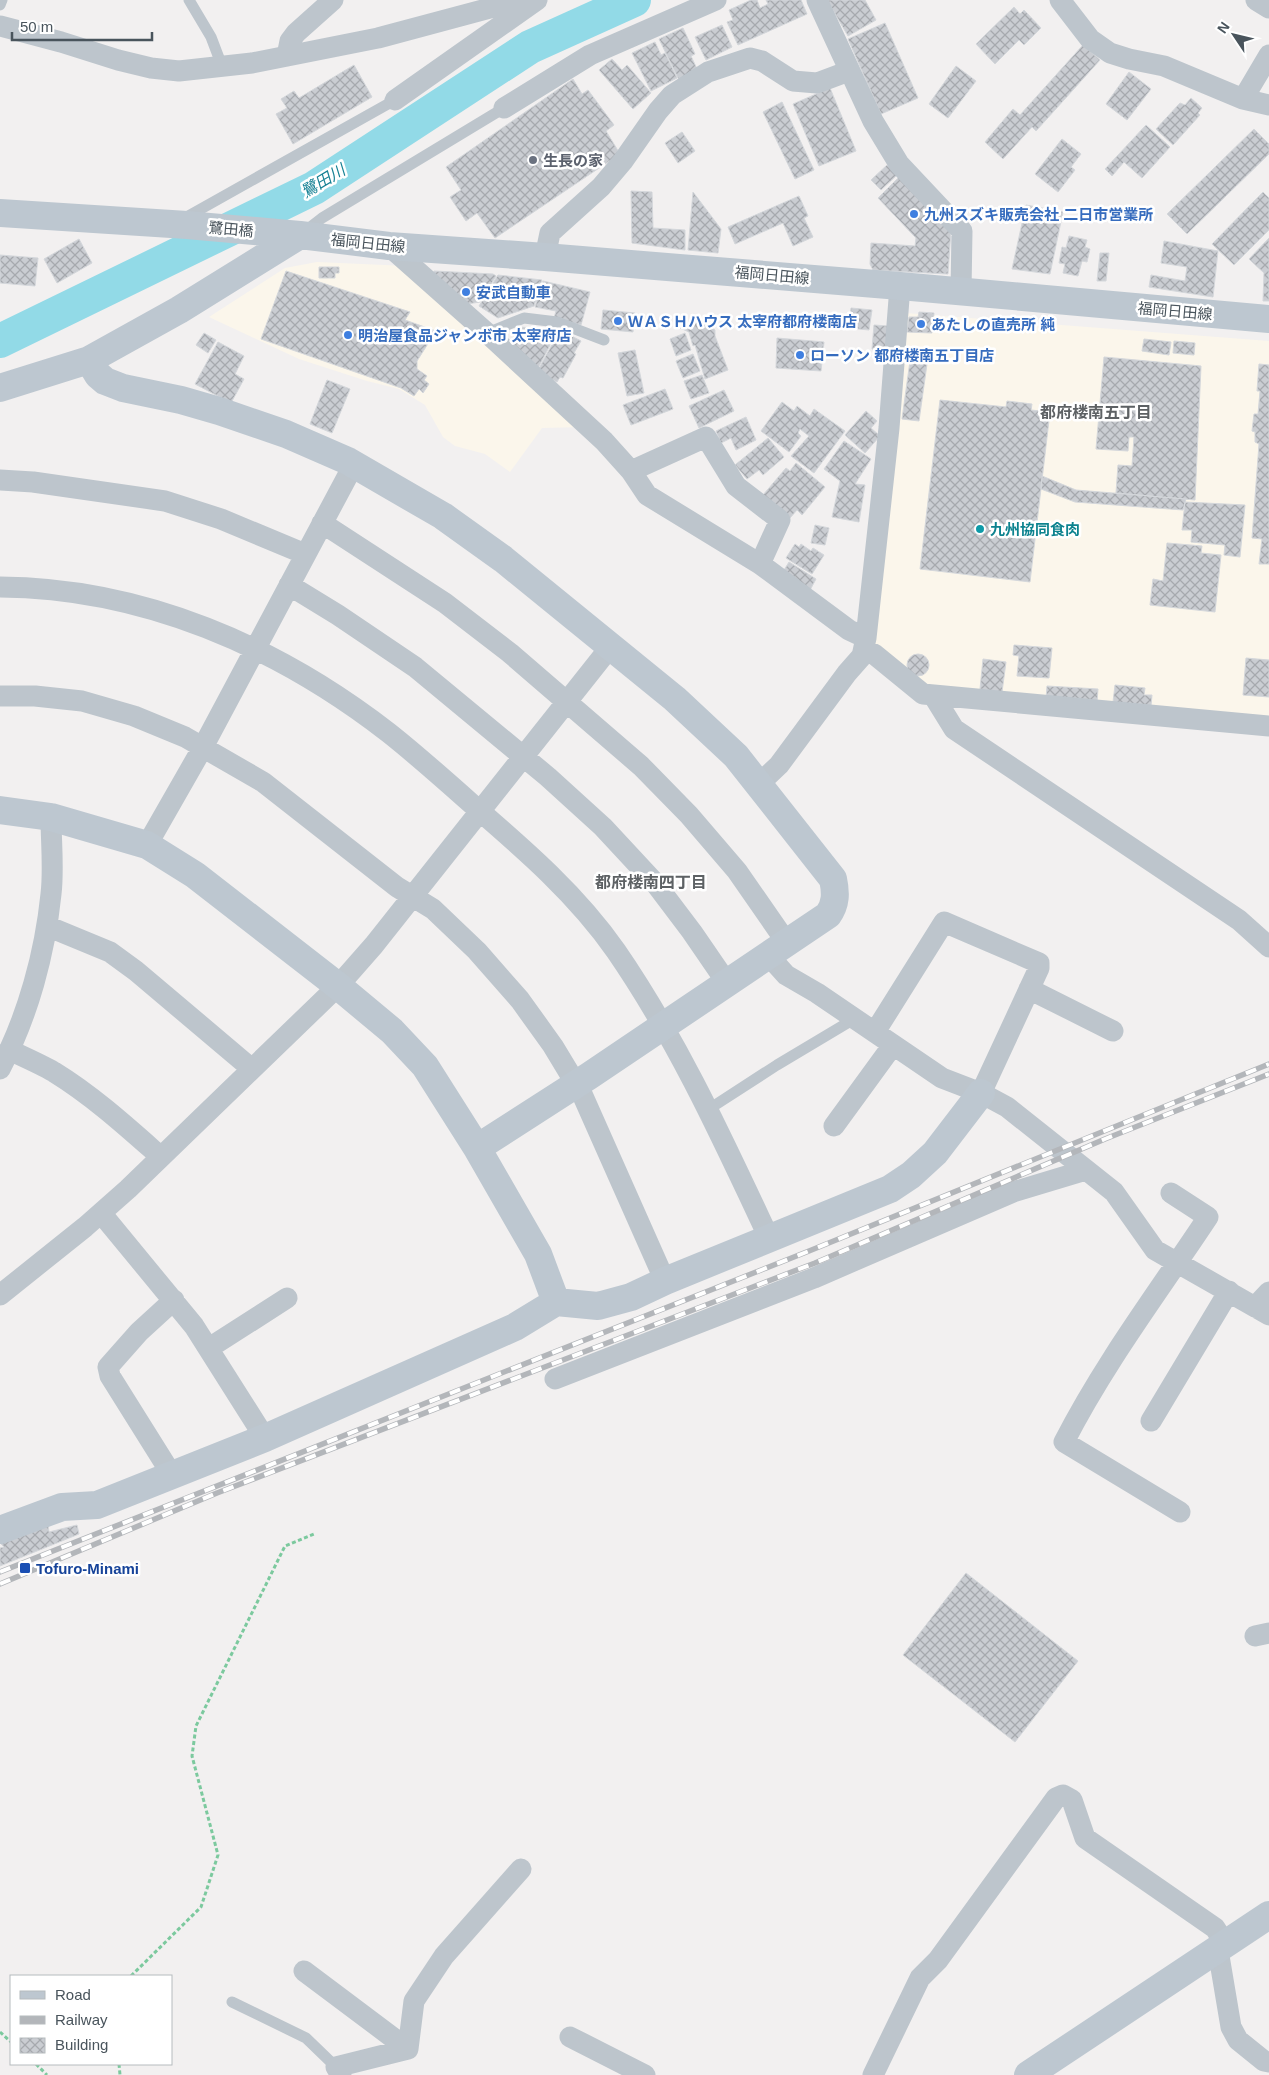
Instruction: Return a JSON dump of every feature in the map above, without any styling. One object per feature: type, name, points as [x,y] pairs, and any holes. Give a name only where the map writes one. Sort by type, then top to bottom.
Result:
[{"type":"street","points":[[287,56],[290,41],[296,33],[333,0]]},
{"type":"street","points":[[0,26],[151,68],[179,71],[287,56],[378,38],[520,0]]},
{"type":"street","points":[[395,100],[537,0]]},
{"type":"street","points":[[504,108],[590,55],[716,0]]},
{"type":"street","points":[[817,0],[873,121],[899,164],[962,231],[960,291]]},
{"type":"street","points":[[1060,0],[1090,39],[1110,53],[1128,59],[1164,66],[1243,99],[1269,105]]},
{"type":"street","points":[[1256,0],[1269,8]]},
{"type":"street","points":[[1243,99],[1269,55]]},
{"type":"street","points":[[545,257],[550,232],[601,187],[623,162],[658,111],[672,95],[708,72],[750,58],[762,61],[793,81],[817,83],[849,71]]},
{"type":"street","points":[[0,213],[181,224]]},
{"type":"street","name":"鷺田橋","points":[[181,224],[287,234]]},
{"type":"street","points":[[0,388],[89,360],[179,310],[287,234]]},
{"type":"street","name":"福岡日田線","points":[[287,234],[389,246],[900,286],[1269,319]]},
{"type":"street","points":[[389,246],[604,441],[631,471],[647,495],[760,564],[848,630],[923,694],[1269,726]]},
{"type":"street","points":[[759,784],[779,765],[846,673],[862,656],[865,644],[889,428],[900,286]]},
{"type":"street","points":[[89,360],[98,375],[105,381],[123,388],[181,400],[219,411],[286,434],[354,464],[443,516],[503,559],[675,699],[736,756],[833,879],[836,890],[832,909],[828,915],[477,1148]]},
{"type":"street","points":[[631,471],[706,437],[736,486],[780,520],[760,564]]},
{"type":"street","points":[[147,846],[203,747],[354,464]]},
{"type":"street","points":[[0,480],[33,482],[165,501],[221,519],[305,554]]},
{"type":"street","points":[[322,523],[445,603],[510,653],[641,766],[689,815],[737,871],[778,949],[786,975],[942,1078],[981,1092],[1007,1107],[1114,1192],[1155,1250],[1229,1291],[1264,1305]]},
{"type":"street","points":[[289,585],[338,615],[415,668],[523,756],[603,828],[654,884],[692,932],[727,983]]},
{"type":"street","points":[[0,587],[49,589],[114,600],[180,617],[227,635],[298,672],[367,717],[425,763],[532,856],[569,893],[614,948],[653,1007],[709,1109],[769,1238]]},
{"type":"street","points":[[0,1295],[101,1213],[338,986],[413,896],[611,646]]},
{"type":"street","points":[[933,695],[954,729],[1238,920],[1269,947]]},
{"type":"street","points":[[0,696],[35,696],[82,701],[134,716],[185,737],[263,782],[397,887],[433,910],[477,950],[520,1000],[553,1046],[576,1084],[665,1280]]},
{"type":"street","points":[[0,810],[51,817],[147,846],[195,875],[338,986],[392,1031],[425,1066],[477,1148],[538,1254],[556,1302]]},
{"type":"street","points":[[51,817],[52,892],[47,926],[35,978],[19,1027],[4,1059],[54,1072],[113,1114],[161,1157]]},
{"type":"street","points":[[0,1530],[62,1507],[97,1505],[265,1438],[514,1328],[556,1302],[598,1306],[630,1297],[665,1280],[890,1189],[935,1153],[981,1092],[1039,968],[1039,963],[944,922],[875,1032]]},
{"type":"street","points":[[47,926],[110,952],[136,971],[252,1069]]},
{"type":"street","points":[[1029,989],[1113,1031]]},
{"type":"street","points":[[834,1126],[894,1045]]},
{"type":"street","points":[[555,1379],[814,1278],[1013,1192],[1086,1170]]},
{"type":"street","points":[[1171,1193],[1208,1217],[1136,1320],[1086,1399],[1064,1442],[1180,1512]]},
{"type":"street","points":[[101,1213],[194,1326],[265,1438]]},
{"type":"street","points":[[1151,1421],[1229,1291]]},
{"type":"street","points":[[209,1348],[287,1298]]},
{"type":"street","points":[[172,1475],[110,1376],[108,1367],[139,1332],[174,1300]]},
{"type":"street","points":[[873,2075],[920,1978],[938,1960],[1056,1798],[1063,1795],[1072,1800],[1085,1838],[1215,1928],[1222,1947],[1230,2028],[1238,2040],[1264,2066]]},
{"type":"street","points":[[408,2049],[414,2001],[444,1956],[520,1869]]},
{"type":"street","points":[[1028,2075],[1222,1947],[1268,1919]]},
{"type":"street","points":[[304,1971],[408,2049]]},
{"type":"street","points":[[570,2037],[645,2075]]},
{"type":"street","points":[[339,2071],[408,2049]]},
{"type":"lane","points":[[0,5],[2,0]]},
{"type":"lane","points":[[190,0],[211,38],[222,66]]},
{"type":"lane","points":[[181,224],[395,100]]},
{"type":"lane","points":[[287,234],[322,218],[504,108]]},
{"type":"lane","points":[[487,333],[524,318],[557,322],[604,340]]},
{"type":"lane","points":[[709,1109],[777,1065],[854,1019]]},
{"type":"lane","points":[[232,2002],[306,2038],[339,2071]]},
{"type":"path","points":[[132,1975],[201,1907],[218,1855],[192,1756],[196,1726],[285,1546],[314,1534]]},
{"type":"path","points":[[0,2032],[10,2041]]},
{"type":"path","points":[[37,2065],[47,2075]]},
{"type":"shaded area","name":"明治屋食品ジャンボ市 太宰府店","points":[[317,262],[407,266],[584,427],[542,428],[510,472],[485,454],[455,446],[443,437],[425,405],[399,389],[367,381],[299,359],[209,317],[285,268]]},
{"type":"shaded area","points":[[906,313],[1269,341],[1269,717],[921,687],[874,647]]},
{"type":"building","points":[[751,0],[757,0],[760,8],[768,4],[766,0],[801,0],[807,14],[738,45],[727,22],[733,20],[729,10]]},
{"type":"building","points":[[827,0],[865,0],[876,20],[848,36]]},
{"type":"building","points":[[1014,7],[1020,14],[1024,10],[1041,28],[1024,45],[1019,40],[995,64],[976,44]]},
{"type":"building","points":[[885,23],[918,98],[881,114],[848,39]]},
{"type":"building","points":[[722,25],[732,47],[706,60],[695,37]]},
{"type":"building","points":[[683,28],[695,54],[691,56],[698,71],[679,80],[659,39]]},
{"type":"building","points":[[655,42],[661,55],[665,53],[677,78],[651,91],[632,53]]},
{"type":"building","points":[[1083,45],[1100,60],[1036,131],[1032,127],[1003,159],[985,142],[1013,109],[1020,115]]},
{"type":"building","points":[[612,59],[622,70],[627,65],[651,93],[633,109],[599,70]]},
{"type":"building","points":[[354,65],[372,97],[293,144],[276,114],[287,108],[281,99],[294,91],[299,98]]},
{"type":"building","points":[[956,66],[976,81],[948,118],[929,104]]},
{"type":"building","points":[[1129,72],[1151,89],[1127,120],[1106,104]]},
{"type":"building","name":"生長の家","points":[[573,79],[582,94],[588,90],[614,125],[606,131],[620,154],[495,238],[477,213],[466,221],[450,197],[461,190],[446,167]]},
{"type":"building","points":[[830,88],[856,151],[819,166],[793,104]]},
{"type":"building","points":[[1191,98],[1202,108],[1198,113],[1200,115],[1173,145],[1156,129],[1180,103],[1185,105]]},
{"type":"building","points":[[782,102],[814,170],[795,179],[763,112]]},
{"type":"building","points":[[1146,125],[1170,147],[1142,178],[1124,162],[1112,176],[1105,169]]},
{"type":"building","points":[[1254,129],[1269,144],[1269,154],[1187,234],[1167,214]]},
{"type":"building","points":[[682,132],[695,151],[678,163],[665,143]]},
{"type":"building","points":[[1062,139],[1081,154],[1071,167],[1075,170],[1058,192],[1035,174]]},
{"type":"building","points":[[887,165],[897,175],[881,190],[871,180]]},
{"type":"building","name":"九州スズキ販売会社 二日市営業所","points":[[900,176],[951,230],[948,274],[873,270],[870,264],[871,243],[915,246],[916,238],[878,198]]},
{"type":"building","points":[[631,191],[652,192],[653,228],[685,230],[685,250],[632,243]]},
{"type":"building","points":[[693,192],[721,229],[718,253],[688,250]]},
{"type":"building","points":[[1263,192],[1269,198],[1269,230],[1234,265],[1212,244]]},
{"type":"building","points":[[799,196],[808,216],[804,218],[813,237],[793,246],[783,223],[735,244],[728,227]]},
{"type":"building","points":[[1026,205],[1063,212],[1050,274],[1012,269]]},
{"type":"building","points":[[1069,236],[1087,240],[1085,247],[1090,249],[1087,262],[1082,261],[1078,276],[1063,273],[1065,264],[1059,263],[1062,247],[1066,248]]},
{"type":"building","points":[[1269,238],[1269,301],[1263,301],[1264,273],[1249,259]]},
{"type":"building","points":[[79,239],[92,263],[57,283],[44,259]]},
{"type":"building","points":[[1164,241],[1218,251],[1213,297],[1149,287],[1151,275],[1185,281],[1187,267],[1161,263]]},
{"type":"building","points":[[1100,253],[1109,253],[1106,281],[1097,281]]},
{"type":"building","points":[[0,255],[38,258],[35,286],[0,283]]},
{"type":"building","points":[[319,267],[339,267],[339,273],[335,273],[335,278],[319,278]]},
{"type":"building","name":"明治屋食品ジャンボ市 太宰府店","points":[[286,271],[410,312],[405,320],[436,331],[417,361],[417,369],[427,376],[424,380],[429,384],[423,393],[419,389],[414,396],[401,388],[261,339]]},
{"type":"building","name":"安武自動車","points":[[434,271],[493,274],[496,276],[480,302],[460,305],[433,281]]},
{"type":"building","points":[[498,275],[542,280],[534,306],[498,318],[479,306]]},
{"type":"building","points":[[543,281],[590,292],[581,325],[554,318],[556,311],[535,307]]},
{"type":"building","points":[[851,308],[872,310],[869,330],[849,328]]},
{"type":"building","name":"ＷＡＳＨハウス 太宰府都府楼南店","points":[[603,310],[635,313],[633,332],[601,329]]},
{"type":"building","name":"あたしの直売所 純","points":[[919,312],[934,313],[932,333],[907,332],[909,317],[918,317]]},
{"type":"building","points":[[700,319],[715,330],[715,336],[728,370],[705,379],[689,332],[680,328]]},
{"type":"building","points":[[874,325],[888,326],[885,350],[872,349]]},
{"type":"building","points":[[550,326],[558,330],[537,370],[510,343],[519,327],[547,329]]},
{"type":"building","points":[[560,330],[581,341],[563,378],[560,377],[557,382],[537,372]]},
{"type":"building","points":[[204,333],[216,340],[208,353],[196,345]]},
{"type":"building","points":[[685,333],[691,350],[676,356],[670,339]]},
{"type":"building","name":"ローソン 都府楼南五丁目店","points":[[777,338],[824,342],[821,371],[776,368]]},
{"type":"building","points":[[1144,339],[1171,342],[1169,355],[1142,351]]},
{"type":"building","points":[[1174,341],[1195,343],[1194,355],[1173,353]]},
{"type":"building","points":[[218,342],[244,356],[235,374],[244,379],[231,403],[195,384]]},
{"type":"building","points":[[635,350],[644,393],[627,396],[618,353]]},
{"type":"building","points":[[693,354],[700,371],[683,378],[676,361]]},
{"type":"building","points":[[1104,357],[1201,366],[1195,500],[1116,493],[1118,465],[1132,466],[1134,437],[1129,437],[1128,451],[1096,449]]},
{"type":"building","points":[[910,361],[927,364],[919,421],[902,419]]},
{"type":"building","points":[[1259,364],[1269,365],[1269,564],[1259,564],[1262,539],[1252,538],[1259,444],[1255,442],[1255,432],[1252,431],[1254,414],[1258,414],[1260,391],[1257,391]]},
{"type":"building","points":[[702,375],[709,393],[691,399],[684,381]]},
{"type":"building","points":[[327,380],[350,389],[332,433],[310,424]]},
{"type":"building","points":[[665,389],[673,409],[631,425],[623,405]]},
{"type":"building","points":[[724,390],[734,411],[699,428],[689,406]]},
{"type":"building","name":"九州協同食肉","points":[[940,400],[1006,407],[1007,401],[1032,404],[1031,410],[1050,412],[1030,582],[920,569]]},
{"type":"building","points":[[782,402],[794,411],[797,406],[810,416],[814,409],[845,431],[814,473],[791,456],[809,436],[800,429],[798,433],[801,436],[789,452],[761,431]]},
{"type":"building","points":[[866,411],[877,421],[871,428],[880,436],[865,453],[845,435]]},
{"type":"building","points":[[746,417],[756,440],[736,450],[731,438],[721,443],[716,431]]},
{"type":"building","points":[[768,438],[784,457],[763,475],[759,470],[747,479],[735,465]]},
{"type":"building","points":[[844,441],[871,459],[855,484],[865,485],[859,522],[832,517],[840,481],[824,469]]},
{"type":"building","points":[[796,463],[825,487],[802,515],[797,510],[790,518],[763,495],[786,468],[790,471]]},
{"type":"building","points":[[1042,476],[1076,490],[1186,499],[1183,510],[1075,502],[1041,489]]},
{"type":"building","points":[[1185,502],[1245,505],[1240,557],[1224,555],[1225,545],[1191,542],[1192,530],[1182,530]]},
{"type":"building","points":[[815,525],[829,528],[825,545],[811,543]]},
{"type":"building","points":[[1167,543],[1202,546],[1201,553],[1221,555],[1215,612],[1150,605],[1153,579],[1163,581]]},
{"type":"building","points":[[795,544],[799,547],[801,544],[811,551],[813,548],[824,555],[812,574],[786,558]]},
{"type":"building","points":[[789,562],[816,579],[809,592],[781,575]]},
{"type":"building","points":[[1014,645],[1052,648],[1049,678],[1017,676],[1019,656],[1013,655]]},
{"type":"building","points":[[918,654],[926,657],[929,665],[926,673],[918,676],[910,673],[907,665],[910,657]]},
{"type":"building","points":[[1246,658],[1269,660],[1269,697],[1243,695]]},
{"type":"building","points":[[983,659],[1006,662],[1002,692],[980,689]]},
{"type":"building","points":[[1115,685],[1145,688],[1144,695],[1152,695],[1151,706],[1113,702]]},
{"type":"building","points":[[1047,686],[1098,689],[1097,702],[1046,699]]},
{"type":"building","points":[[48,1524],[49,1532],[77,1525],[79,1534],[0,1566],[0,1548],[4,1547],[0,1543]]},
{"type":"building","points":[[966,1573],[1078,1661],[1015,1742],[903,1655]]},
{"type":"waterway","name":"鷺田川","points":[[0,341],[314,188],[530,47],[634,0]]},
{"type":"railway","points":[[0,1572],[809,1251],[1269,1064]]},
{"type":"railway","points":[[0,1584],[217,1493],[815,1263],[1105,1139],[1269,1074]]},
{"type":"place","name":"生長の家","points":[[533,160]]},
{"type":"place","name":"九州スズキ販売会社 二日市営業所","points":[[914,214]]},
{"type":"place","name":"安武自動車","points":[[466,292]]},
{"type":"place","name":"ＷＡＳＨハウス 太宰府都府楼南店","points":[[618,321]]},
{"type":"place","name":"あたしの直売所 純","points":[[921,324]]},
{"type":"place","name":"明治屋食品ジャンボ市 太宰府店","points":[[348,335]]},
{"type":"place","name":"ローソン 都府楼南五丁目店","points":[[800,355]]},
{"type":"place","name":"九州協同食肉","points":[[980,529]]},
{"type":"place","name":"Tofuro-Minami","points":[[25,1568]]},
{"type":"district","name":"都府楼南五丁目","points":[[1096,412]]},
{"type":"district","name":"都府楼南四丁目","points":[[651,882]]}]
